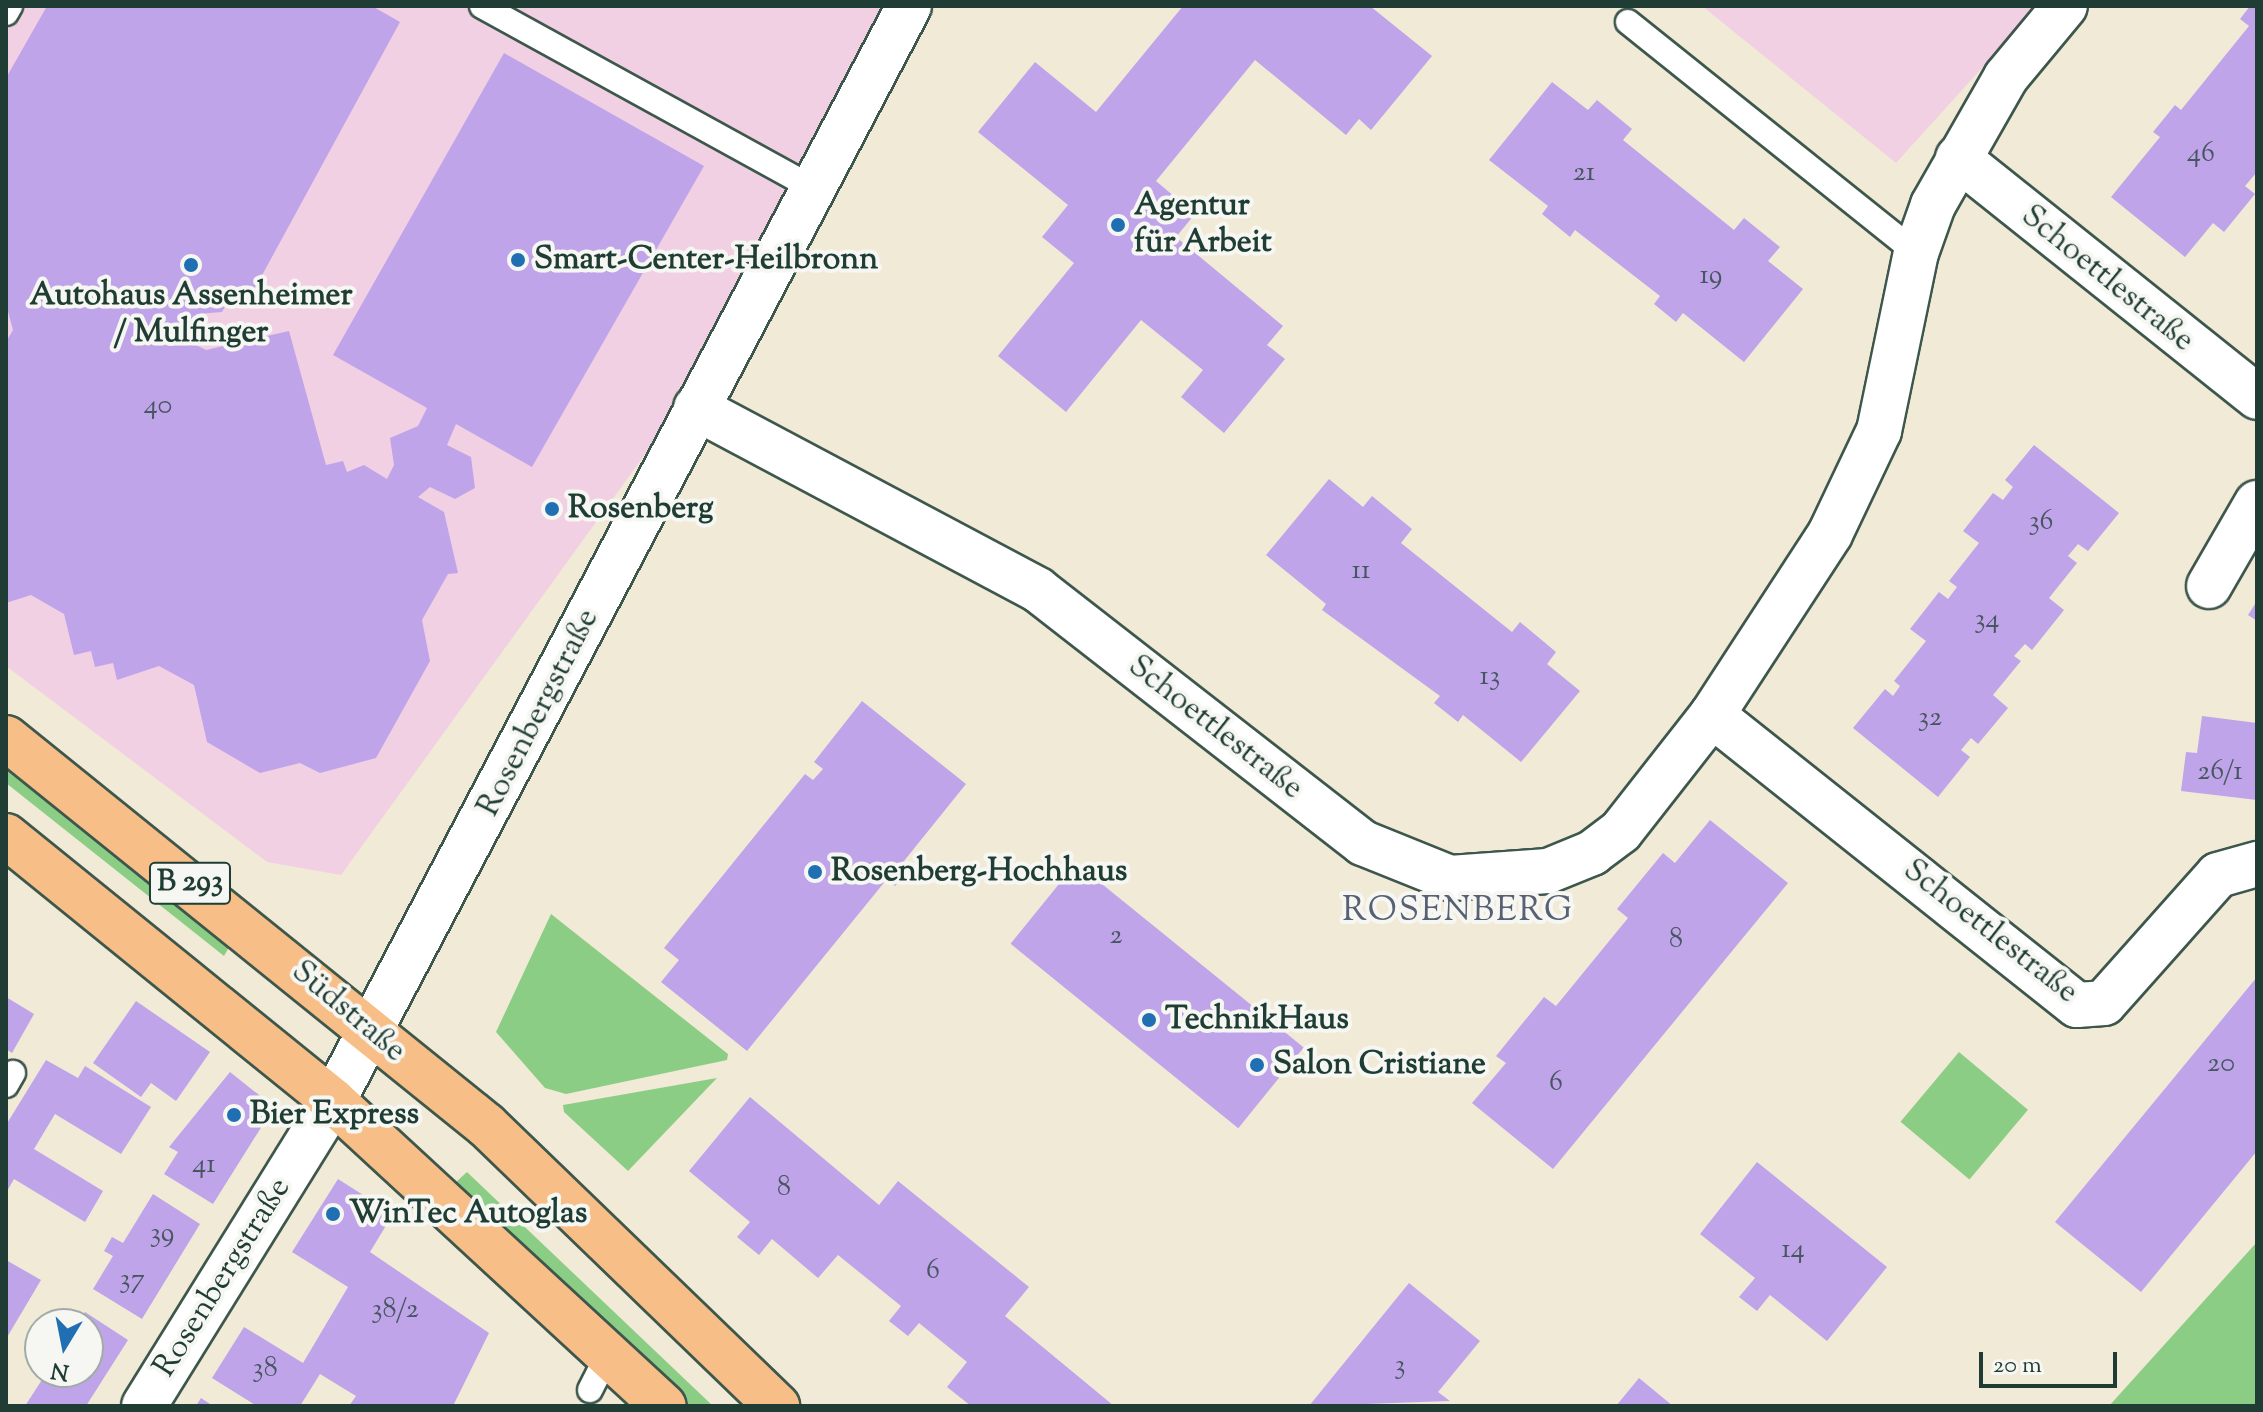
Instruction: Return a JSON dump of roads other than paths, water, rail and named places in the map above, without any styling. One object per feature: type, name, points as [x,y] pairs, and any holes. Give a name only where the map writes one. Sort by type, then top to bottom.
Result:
[{"type":"main road","name":"Südstraße","points":[[6,738],[486,1125],[777,1406]]},
{"type":"main road","name":"B 293","points":[[6,836],[333,1101],[599,1372],[664,1406]]},
{"type":"street","name":"Rosenbergstraße","points":[[144,1406],[333,1101],[371,1032],[811,187],[909,6]]},
{"type":"street","name":"Schoettlestraße","points":[[696,408],[1038,590],[1363,843],[1450,878],[1548,871],[1592,853],[1621,831],[1712,715],[1853,492],[1879,431],[1916,253],[1958,158],[2006,77],[2065,6]]},
{"type":"street","name":"Schoettlestraße","points":[[1958,158],[2257,397]]},
{"type":"street","points":[[2209,586],[2257,503]]},
{"type":"street","name":"Schoettlestraße","points":[[1712,715],[2077,1005],[2104,1003],[2218,875],[2257,864]]},
{"type":"lane","points":[[6,13],[10,6]]},
{"type":"lane","points":[[482,6],[811,187]]},
{"type":"lane","points":[[1628,22],[1916,253]]},
{"type":"place","name":"Agentur für Arbeit","points":[[1118,225]]},
{"type":"place","name":"Smart-Center-Heilbronn","points":[[518,260]]},
{"type":"place","name":"Autohaus Assenheimer / Mulfinger","points":[[191,265]]},
{"type":"place","name":"Rosenberg","points":[[552,509]]},
{"type":"place","name":"Rosenberg-Hochhaus","points":[[815,872]]},
{"type":"place","name":"TechnikHaus","points":[[1149,1020]]},
{"type":"place","name":"Salon Cristiane","points":[[1257,1065]]},
{"type":"place","name":"Bier Express","points":[[234,1115]]},
{"type":"place","name":"WinTec Autoglas","points":[[333,1214]]},
{"type":"district","name":"ROSENBERG","points":[[1458,912]]}]
